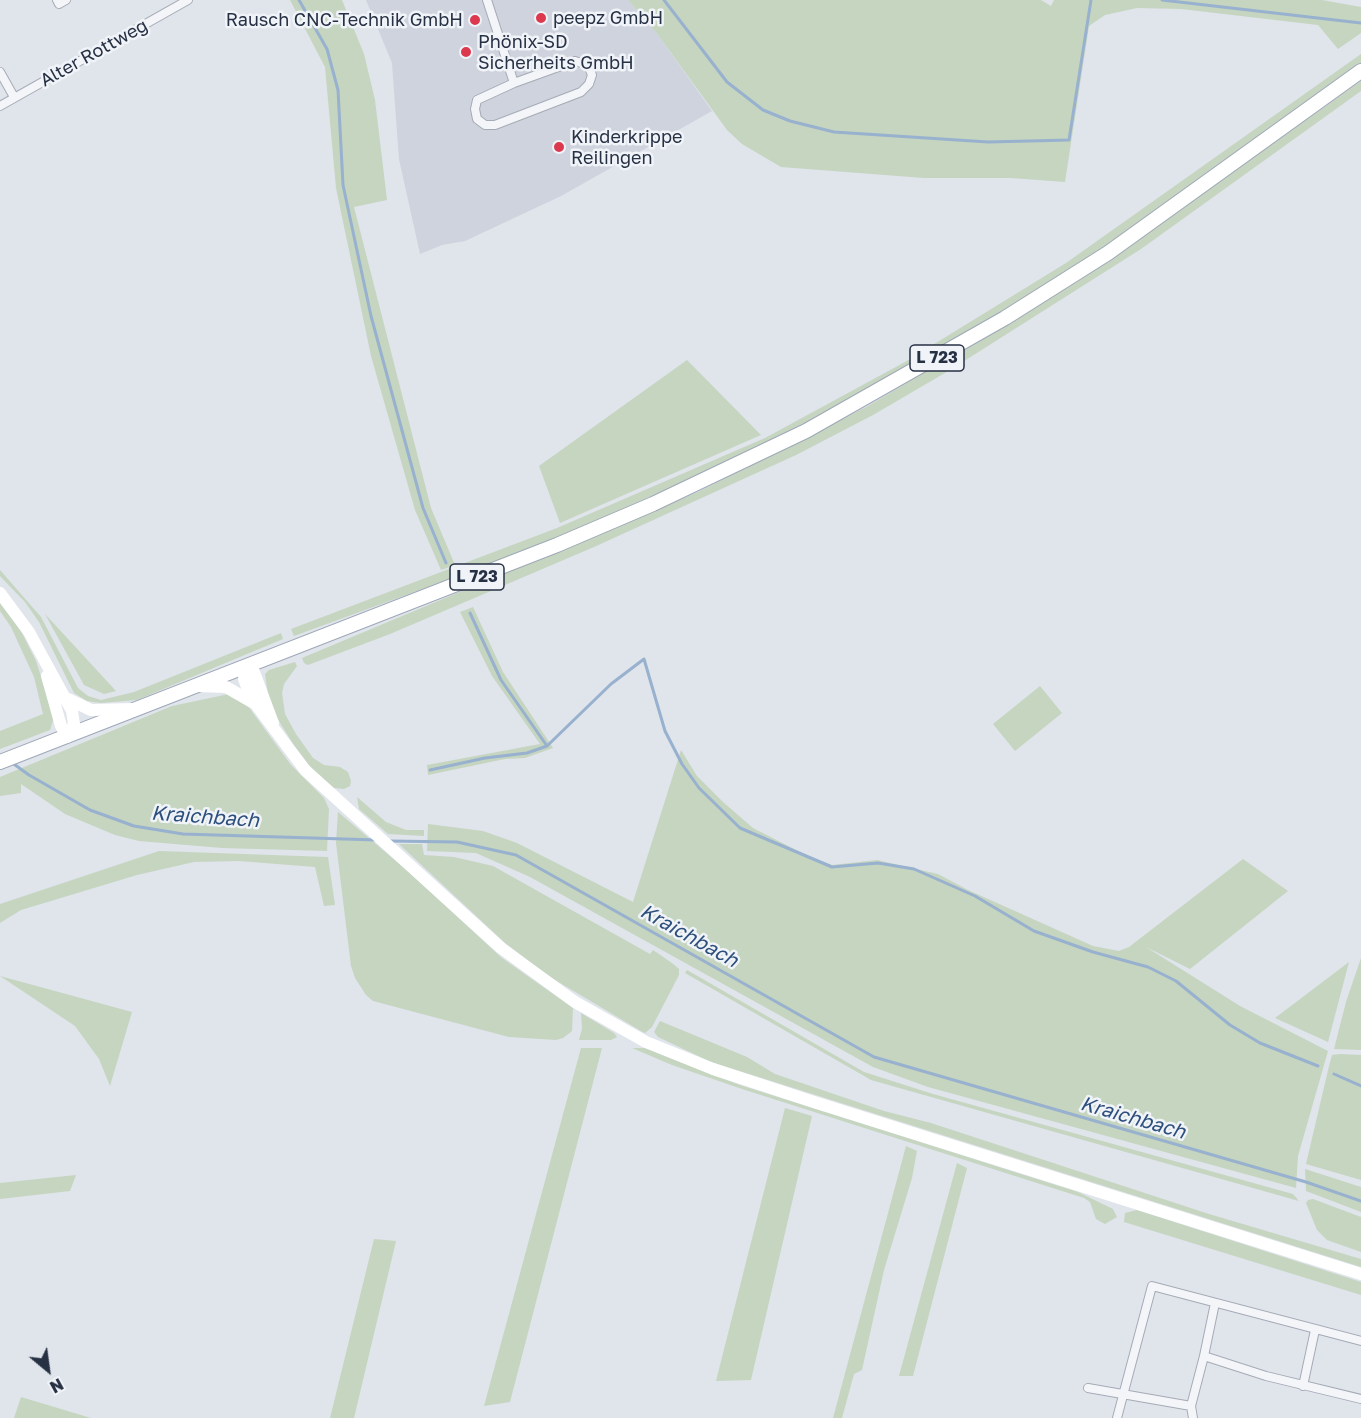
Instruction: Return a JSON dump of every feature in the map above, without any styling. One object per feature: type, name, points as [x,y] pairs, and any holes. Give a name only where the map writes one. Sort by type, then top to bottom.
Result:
[{"type":"main road","name":"L 723","points":[[0,762],[565,541],[653,504],[806,430],[976,335],[1108,253],[1361,71]]},
{"type":"main road","points":[[0,593],[29,632],[44,663],[66,698],[74,718],[67,737]]},
{"type":"main road","points":[[44,663],[61,726],[67,737]]},
{"type":"main road","points":[[249,665],[245,683],[255,705],[305,770],[501,948],[537,976],[646,1042],[713,1069],[780,1091],[1361,1274]]},
{"type":"main road","points":[[249,665],[279,738]]},
{"type":"main road","points":[[197,686],[226,687],[255,705]]},
{"type":"main road","points":[[66,698],[91,710],[136,709]]},
{"type":"street","points":[[57,0],[59,4],[66,0]]},
{"type":"street","name":"Alter Rottweg","points":[[0,106],[188,0]]},
{"type":"street","points":[[487,0],[514,83]]},
{"type":"street","points":[[575,61],[588,65],[592,75],[589,84],[581,92],[528,113],[495,125],[485,125],[477,119],[475,109],[477,100],[514,83],[575,61]]},
{"type":"street","points":[[0,72],[15,98]]},
{"type":"street","points":[[1117,1418],[1152,1286],[1361,1341]]},
{"type":"street","points":[[1193,1418],[1191,1406],[1215,1303]]},
{"type":"street","points":[[1303,1386],[1315,1330]]},
{"type":"street","points":[[1204,1356],[1303,1386],[1361,1400]]},
{"type":"street","points":[[1088,1388],[1191,1406]]},
{"type":"shaded area","points":[[366,0],[628,0],[658,35],[712,111],[561,196],[465,241],[442,245],[420,254],[399,159],[392,63]]},
{"type":"green space","points":[[290,0],[342,0],[364,54],[375,100],[387,200],[354,207],[431,508],[455,565],[441,570],[415,510],[371,356],[336,188],[325,67]]},
{"type":"green space","points":[[628,0],[1041,0],[1051,6],[1054,0],[1322,0],[1361,7],[1361,33],[1338,49],[1318,25],[1181,9],[1137,8],[1105,15],[1089,26],[1065,182],[1011,178],[924,178],[781,167],[742,144],[727,130],[658,35]]},
{"type":"green space","points":[[1361,54],[1361,65],[1166,207],[1058,279],[830,411],[708,471],[529,550],[294,636],[291,629],[557,528],[765,438],[905,362],[1066,263]]},
{"type":"green space","points":[[1361,81],[1361,91],[1141,249],[950,370],[873,415],[796,455],[594,547],[390,634],[308,665],[304,663],[302,658],[698,492],[868,406],[1083,278]]},
{"type":"green space","points":[[687,360],[761,435],[560,523],[539,466]]},
{"type":"green space","points":[[0,570],[41,617],[78,688],[88,696],[101,700],[134,692],[281,633],[283,639],[137,700],[101,703],[87,701],[74,693],[39,622],[25,602],[0,576]]},
{"type":"green space","points":[[0,602],[19,627],[36,661],[54,717],[50,730],[0,749],[0,731],[43,714],[34,677],[11,627],[0,611]]},
{"type":"green space","points":[[473,607],[503,672],[553,748],[525,758],[505,759],[428,775],[427,765],[540,744],[492,676],[460,612]]},
{"type":"green space","points":[[45,614],[116,691],[104,694],[84,685]]},
{"type":"green space","points":[[295,662],[297,666],[284,684],[282,693],[285,714],[313,758],[324,765],[340,767],[348,772],[350,786],[344,789],[334,788],[312,769],[277,718],[268,695],[265,674],[269,670]]},
{"type":"green space","points":[[1040,686],[1062,713],[1015,751],[993,724]]},
{"type":"green space","points":[[229,694],[245,702],[291,765],[324,798],[329,809],[327,851],[222,848],[139,841],[115,835],[65,814],[21,784],[21,793],[0,796],[0,777],[172,706]]},
{"type":"green space","points":[[681,750],[697,776],[753,828],[806,855],[832,865],[877,860],[938,874],[968,890],[1093,946],[1119,951],[1129,947],[1243,859],[1288,891],[1190,969],[1146,947],[1240,1006],[1328,1051],[1298,1156],[1296,1188],[928,1087],[873,1067],[530,877],[476,853],[427,851],[428,824],[483,831],[517,843],[633,902]]},
{"type":"green space","points":[[357,797],[386,822],[406,830],[424,830],[424,836],[388,834],[359,809]]},
{"type":"green space","points":[[338,812],[409,872],[502,958],[573,1008],[572,1031],[556,1040],[509,1037],[373,1001],[366,995],[355,978],[351,966],[336,843]]},
{"type":"green space","points":[[399,844],[422,844],[424,855],[454,857],[493,866],[650,954],[653,950],[672,963],[679,969],[679,975],[652,1027],[645,1033],[545,974],[504,942]]},
{"type":"green space","points":[[159,851],[328,857],[335,905],[324,906],[315,867],[239,861],[194,862],[137,875],[21,910],[0,923],[0,904]]},
{"type":"green space","points":[[1361,958],[1361,1050],[1334,1049],[1346,1002]]},
{"type":"green space","points":[[1349,962],[1328,1042],[1275,1018]]},
{"type":"green space","points":[[687,970],[864,1072],[933,1094],[1293,1194],[1299,1201],[871,1080],[685,973]]},
{"type":"green space","points":[[0,976],[132,1012],[110,1086],[99,1059],[75,1026]]},
{"type":"green space","points":[[581,1013],[617,1037],[611,1040],[579,1040],[582,1029]]},
{"type":"green space","points":[[660,1021],[747,1057],[775,1074],[1209,1214],[1361,1259],[1361,1267],[711,1062],[658,1037],[654,1032]]},
{"type":"green space","points":[[581,1048],[602,1048],[510,1402],[484,1406]]},
{"type":"green space","points":[[632,1048],[645,1048],[740,1085],[1078,1192],[1113,1209],[1117,1217],[1105,1224],[1096,1219],[1090,1202],[1084,1198],[742,1089],[672,1065]]},
{"type":"green space","points":[[1332,1055],[1361,1055],[1361,1180],[1306,1164]]},
{"type":"green space","points":[[785,1108],[812,1116],[751,1380],[716,1381]]},
{"type":"green space","points":[[906,1146],[917,1151],[912,1178],[884,1270],[862,1370],[854,1374],[842,1418],[833,1418]]},
{"type":"green space","points":[[957,1163],[967,1168],[913,1376],[899,1376]]},
{"type":"green space","points":[[1305,1169],[1361,1187],[1361,1212],[1306,1191]]},
{"type":"green space","points":[[76,1175],[70,1191],[0,1199],[0,1183]]},
{"type":"green space","points":[[1313,1199],[1361,1217],[1361,1252],[1327,1240],[1317,1230],[1306,1203]]},
{"type":"green space","points":[[1137,1210],[1361,1282],[1361,1295],[1124,1222],[1125,1213]]},
{"type":"green space","points":[[374,1239],[396,1241],[354,1418],[330,1418]]},
{"type":"green space","points":[[21,1397],[91,1418],[14,1418]]},
{"type":"waterway","points":[[299,0],[327,49],[338,90],[343,185],[371,316],[423,508],[446,563]]},
{"type":"waterway","points":[[664,0],[727,82],[763,110],[790,121],[834,132],[988,142],[1069,140],[1091,0]]},
{"type":"waterway","points":[[1162,0],[1361,23]]},
{"type":"waterway","points":[[430,770],[485,758],[527,753],[547,746],[501,680],[470,613]]},
{"type":"waterway","points":[[547,746],[611,684],[644,659],[665,731],[682,764],[699,788],[740,828],[832,867],[878,863],[914,869],[975,896],[1034,931],[1093,952],[1148,967],[1176,981],[1230,1025],[1260,1043],[1318,1066]]},
{"type":"waterway","name":"Kraichbach","points":[[11,762],[90,810],[134,826],[183,834],[377,840]]},
{"type":"waterway","name":"Kraichbach","points":[[390,841],[457,842],[516,855],[874,1057],[1306,1182],[1361,1201]]},
{"type":"waterway","points":[[1334,1074],[1361,1086]]},
{"type":"place","name":"peepz GmbH","points":[[541,18]]},
{"type":"place","name":"Rausch CNC-Technik GmbH","points":[[475,20]]},
{"type":"place","name":"Phönix-SD Sicherheits GmbH","points":[[466,52]]},
{"type":"place","name":"Kinderkrippe Reilingen","points":[[559,147]]}]
